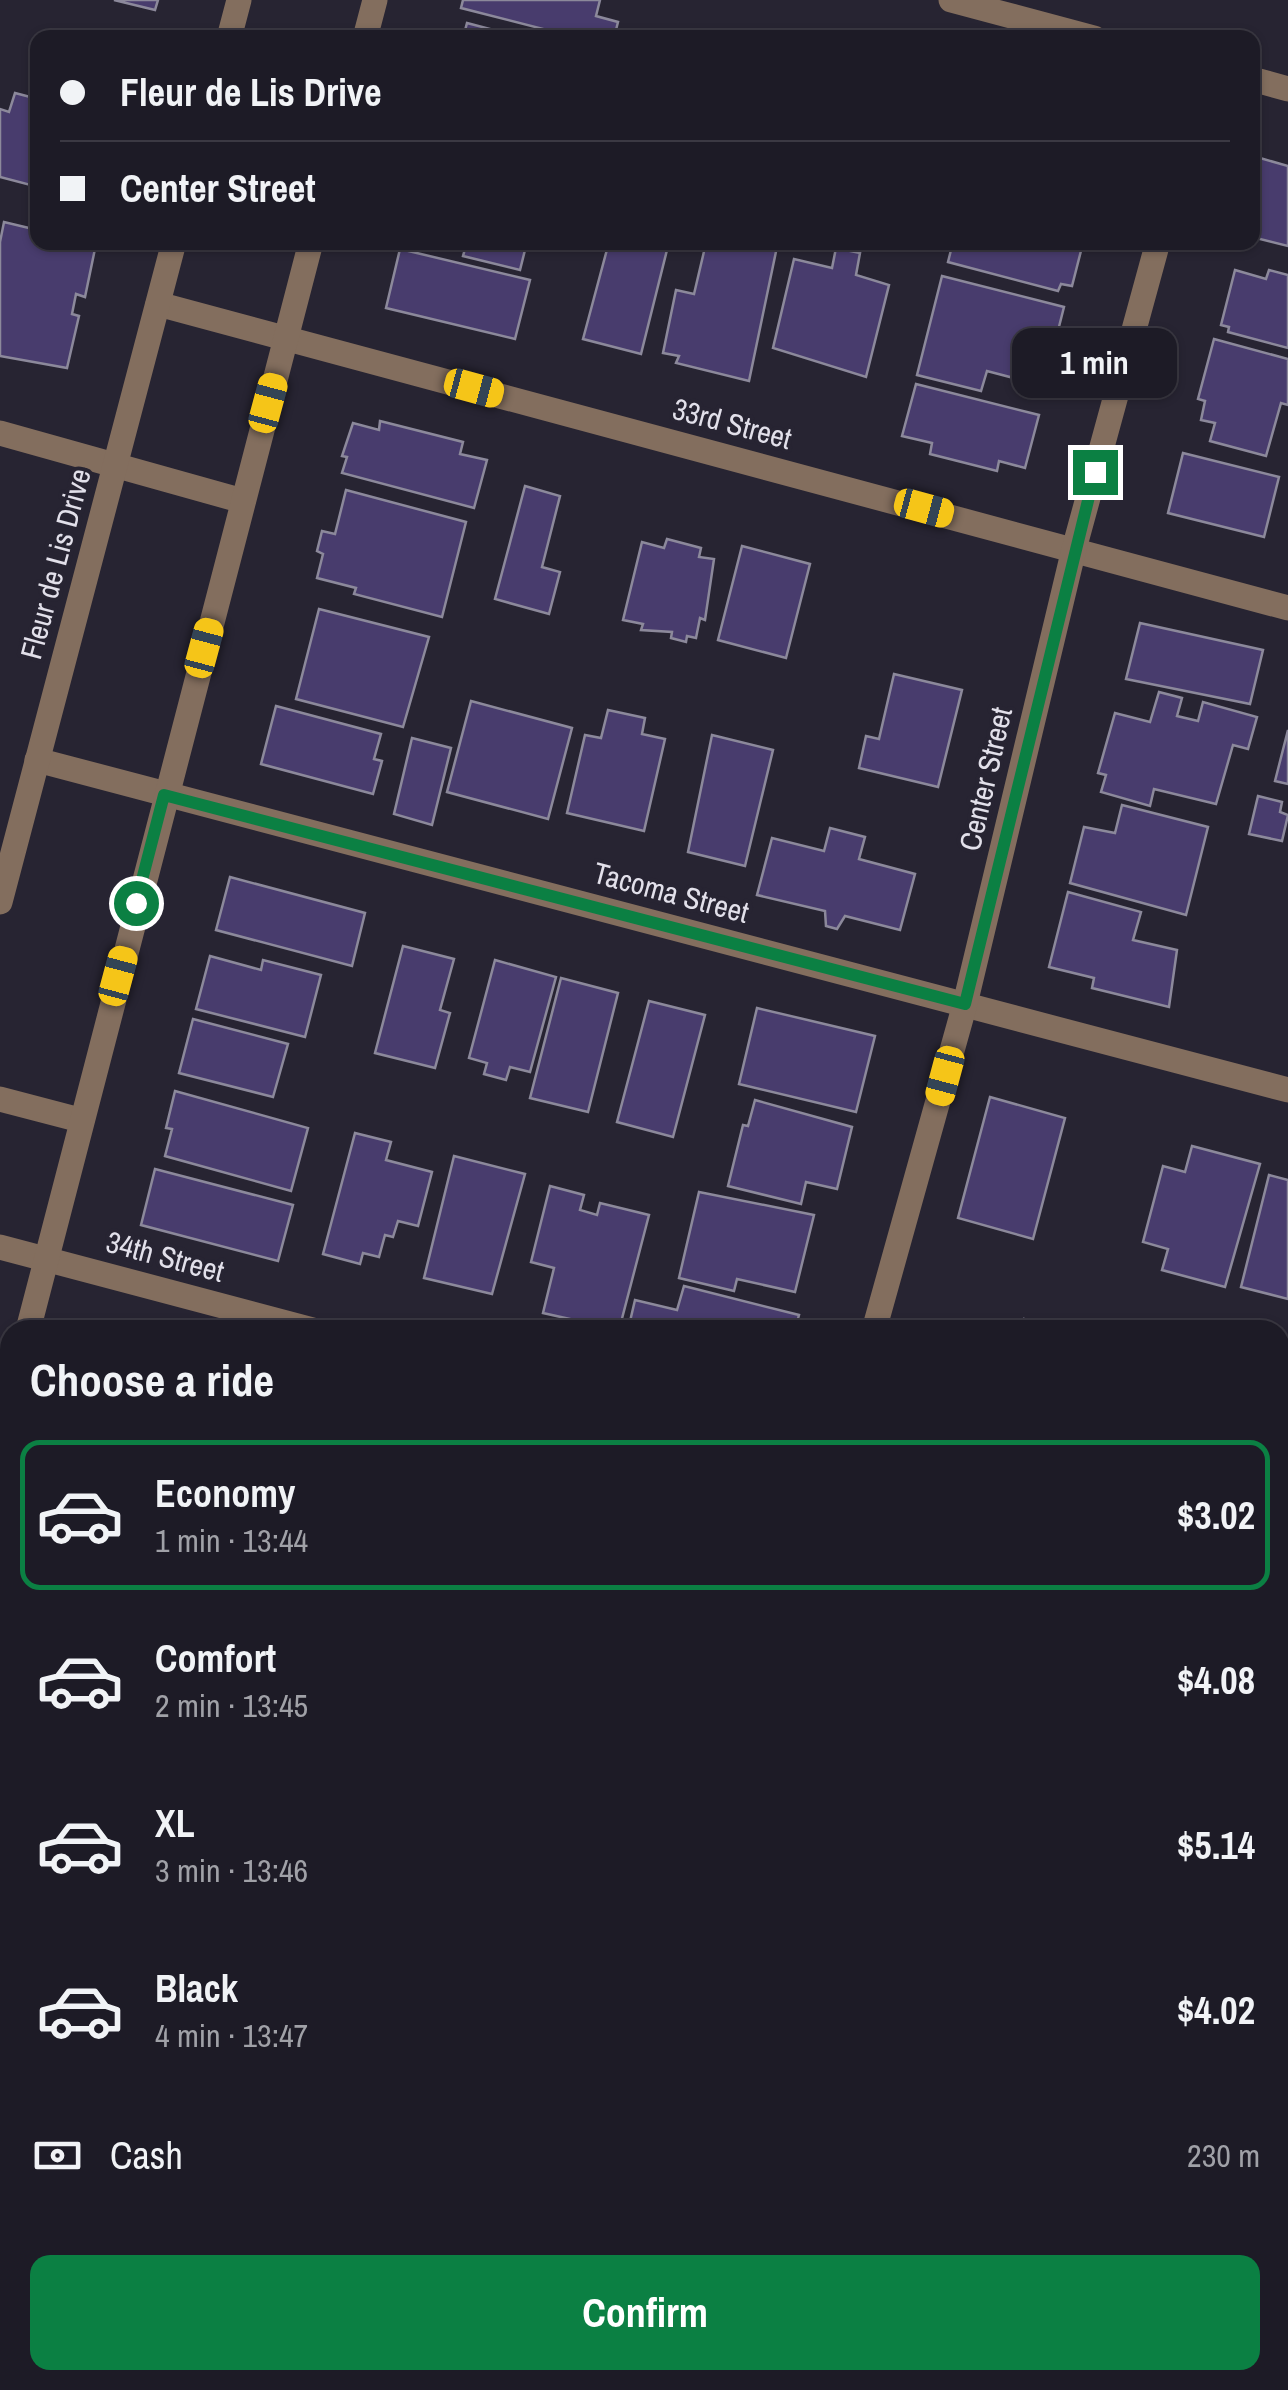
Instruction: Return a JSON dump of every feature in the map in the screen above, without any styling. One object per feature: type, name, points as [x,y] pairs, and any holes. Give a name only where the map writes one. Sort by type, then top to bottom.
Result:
[{"type":"street","points":[[231,30],[239,0]]},
{"type":"street","points":[[367,30],[375,0]]},
{"type":"street","points":[[952,0],[1064,30]]},
{"type":"street","points":[[1260,81],[1288,88]]},
{"type":"street","name":"Fleur de Lis Drive","points":[[0,902],[172,250]]},
{"type":"street","points":[[31,1320],[164,795],[309,250]]},
{"type":"street","name":"Center Street","points":[[877,1320],[965,1004],[1074,549],[1156,250]]},
{"type":"street","name":"33rd Street","points":[[158,304],[1288,608]]},
{"type":"street","points":[[0,433],[243,501]]},
{"type":"street","name":"Tacoma Street","points":[[38,760],[1288,1090]]},
{"type":"street","points":[[0,1099],[80,1120]]},
{"type":"street","name":"34th Street","points":[[0,1247],[275,1320]]},
{"type":"building","points":[[114,0],[158,0],[155,10]]},
{"type":"building","points":[[463,0],[600,0],[596,16],[618,22],[616,30],[547,30],[461,8]]},
{"type":"building","points":[[467,23],[494,30],[465,30]]},
{"type":"building","points":[[15,93],[30,97],[30,185],[0,177],[0,109],[9,112]]},
{"type":"building","points":[[1260,158],[1288,166],[1288,246],[1260,239]]},
{"type":"building","points":[[4,222],[29,228],[30,250],[95,250],[85,297],[76,294],[72,314],[79,316],[67,368],[0,356],[0,242]]},
{"type":"building","points":[[400,250],[530,280],[515,339],[386,308]]},
{"type":"building","points":[[465,250],[525,250],[520,270],[463,256]]},
{"type":"building","points":[[607,250],[667,250],[641,354],[583,339]]},
{"type":"building","points":[[704,250],[776,250],[749,381],[676,363],[679,356],[663,353],[676,290],[694,294]]},
{"type":"building","points":[[836,250],[860,253],[856,275],[889,285],[866,377],[773,348],[794,259],[832,268]]},
{"type":"building","points":[[951,250],[1081,250],[1072,286],[1061,284],[1058,291],[948,262]]},
{"type":"building","points":[[1235,270],[1266,279],[1269,270],[1288,275],[1288,348],[1228,332],[1229,327],[1221,325]]},
{"type":"building","points":[[942,276],[1064,307],[1044,386],[987,371],[981,391],[917,375]]},
{"type":"building","points":[[1214,339],[1288,359],[1288,405],[1281,403],[1266,456],[1210,441],[1215,423],[1201,420],[1205,401],[1198,399]]},
{"type":"building","points":[[916,384],[1039,415],[1025,468],[999,461],[997,471],[930,454],[932,443],[902,436]]},
{"type":"building","points":[[380,421],[463,442],[460,454],[487,460],[474,508],[342,473],[347,457],[342,456],[353,423],[379,430]]},
{"type":"building","points":[[1183,453],[1279,477],[1264,537],[1168,513]]},
{"type":"building","points":[[525,486],[560,496],[542,567],[560,572],[549,614],[495,599]]},
{"type":"building","points":[[346,490],[466,522],[442,617],[354,594],[356,588],[317,578],[323,554],[317,551],[322,531],[335,534]]},
{"type":"building","points":[[667,539],[701,548],[699,557],[714,559],[705,620],[700,618],[696,638],[687,636],[686,642],[671,638],[672,632],[641,630],[643,624],[623,620],[642,542],[664,548]]},
{"type":"building","points":[[742,546],[810,564],[786,658],[718,640]]},
{"type":"building","points":[[319,609],[429,637],[403,727],[296,699]]},
{"type":"building","points":[[1140,623],[1263,650],[1250,704],[1126,679]]},
{"type":"building","points":[[894,674],[962,690],[938,787],[859,768],[866,736],[879,739]]},
{"type":"building","points":[[1159,692],[1182,698],[1177,716],[1198,721],[1203,702],[1257,717],[1248,749],[1233,745],[1216,804],[1154,789],[1150,806],[1101,792],[1106,775],[1098,773],[1115,713],[1150,722]]},
{"type":"building","points":[[471,701],[572,728],[548,819],[447,792]]},
{"type":"building","points":[[276,706],[381,734],[374,759],[382,761],[373,794],[261,764]]},
{"type":"building","points":[[608,710],[645,718],[642,734],[665,739],[644,831],[567,813],[585,735],[601,738]]},
{"type":"building","points":[[1288,730],[1288,784],[1275,781]]},
{"type":"building","points":[[712,735],[773,750],[745,866],[688,852]]},
{"type":"building","points":[[412,738],[451,748],[432,825],[394,814]]},
{"type":"building","points":[[1258,796],[1282,802],[1280,812],[1288,815],[1282,841],[1249,834]]},
{"type":"building","points":[[1122,805],[1208,827],[1186,915],[1070,883],[1084,827],[1115,833]]},
{"type":"building","points":[[830,828],[865,837],[859,859],[915,874],[900,930],[845,916],[837,929],[826,926],[825,911],[757,895],[772,838],[824,851]]},
{"type":"building","points":[[230,877],[365,913],[352,966],[216,930]]},
{"type":"building","points":[[1068,892],[1141,912],[1133,940],[1177,950],[1169,1007],[1092,988],[1094,978],[1049,967]]},
{"type":"building","points":[[403,946],[454,959],[440,1010],[450,1013],[435,1068],[375,1053]]},
{"type":"building","points":[[210,956],[261,970],[263,960],[321,975],[305,1037],[196,1009]]},
{"type":"building","points":[[495,960],[556,977],[530,1072],[510,1067],[506,1080],[484,1074],[487,1063],[469,1058]]},
{"type":"building","points":[[561,978],[618,993],[588,1112],[530,1098]]},
{"type":"building","points":[[649,1001],[705,1015],[673,1137],[617,1122]]},
{"type":"building","points":[[757,1008],[875,1036],[856,1112],[739,1084]]},
{"type":"building","points":[[193,1019],[288,1044],[273,1097],[179,1073]]},
{"type":"building","points":[[175,1091],[308,1128],[291,1191],[165,1156],[172,1129],[166,1128]]},
{"type":"building","points":[[990,1097],[1065,1118],[1033,1239],[958,1218]]},
{"type":"building","points":[[755,1100],[852,1127],[837,1189],[806,1182],[801,1204],[728,1186],[743,1125],[748,1126]]},
{"type":"building","points":[[355,1133],[391,1142],[386,1160],[432,1172],[418,1226],[398,1221],[393,1237],[385,1235],[379,1257],[363,1253],[360,1264],[323,1254]]},
{"type":"building","points":[[1192,1146],[1260,1164],[1225,1287],[1162,1270],[1168,1249],[1143,1242],[1163,1166],[1185,1172]]},
{"type":"building","points":[[454,1156],[525,1174],[492,1294],[424,1278]]},
{"type":"building","points":[[155,1169],[293,1205],[278,1261],[141,1225]]},
{"type":"building","points":[[1269,1175],[1288,1180],[1288,1299],[1241,1287]]},
{"type":"building","points":[[550,1186],[584,1195],[580,1210],[597,1215],[600,1203],[649,1215],[622,1320],[574,1320],[543,1313],[554,1268],[531,1262]]},
{"type":"building","points":[[699,1192],[814,1215],[795,1292],[737,1279],[734,1291],[679,1278]]},
{"type":"building","points":[[684,1286],[799,1315],[798,1320],[630,1320],[635,1300],[677,1310]]},
{"type":"route","points":[[136,903],[164,795],[965,1004],[1095,472]]}]
